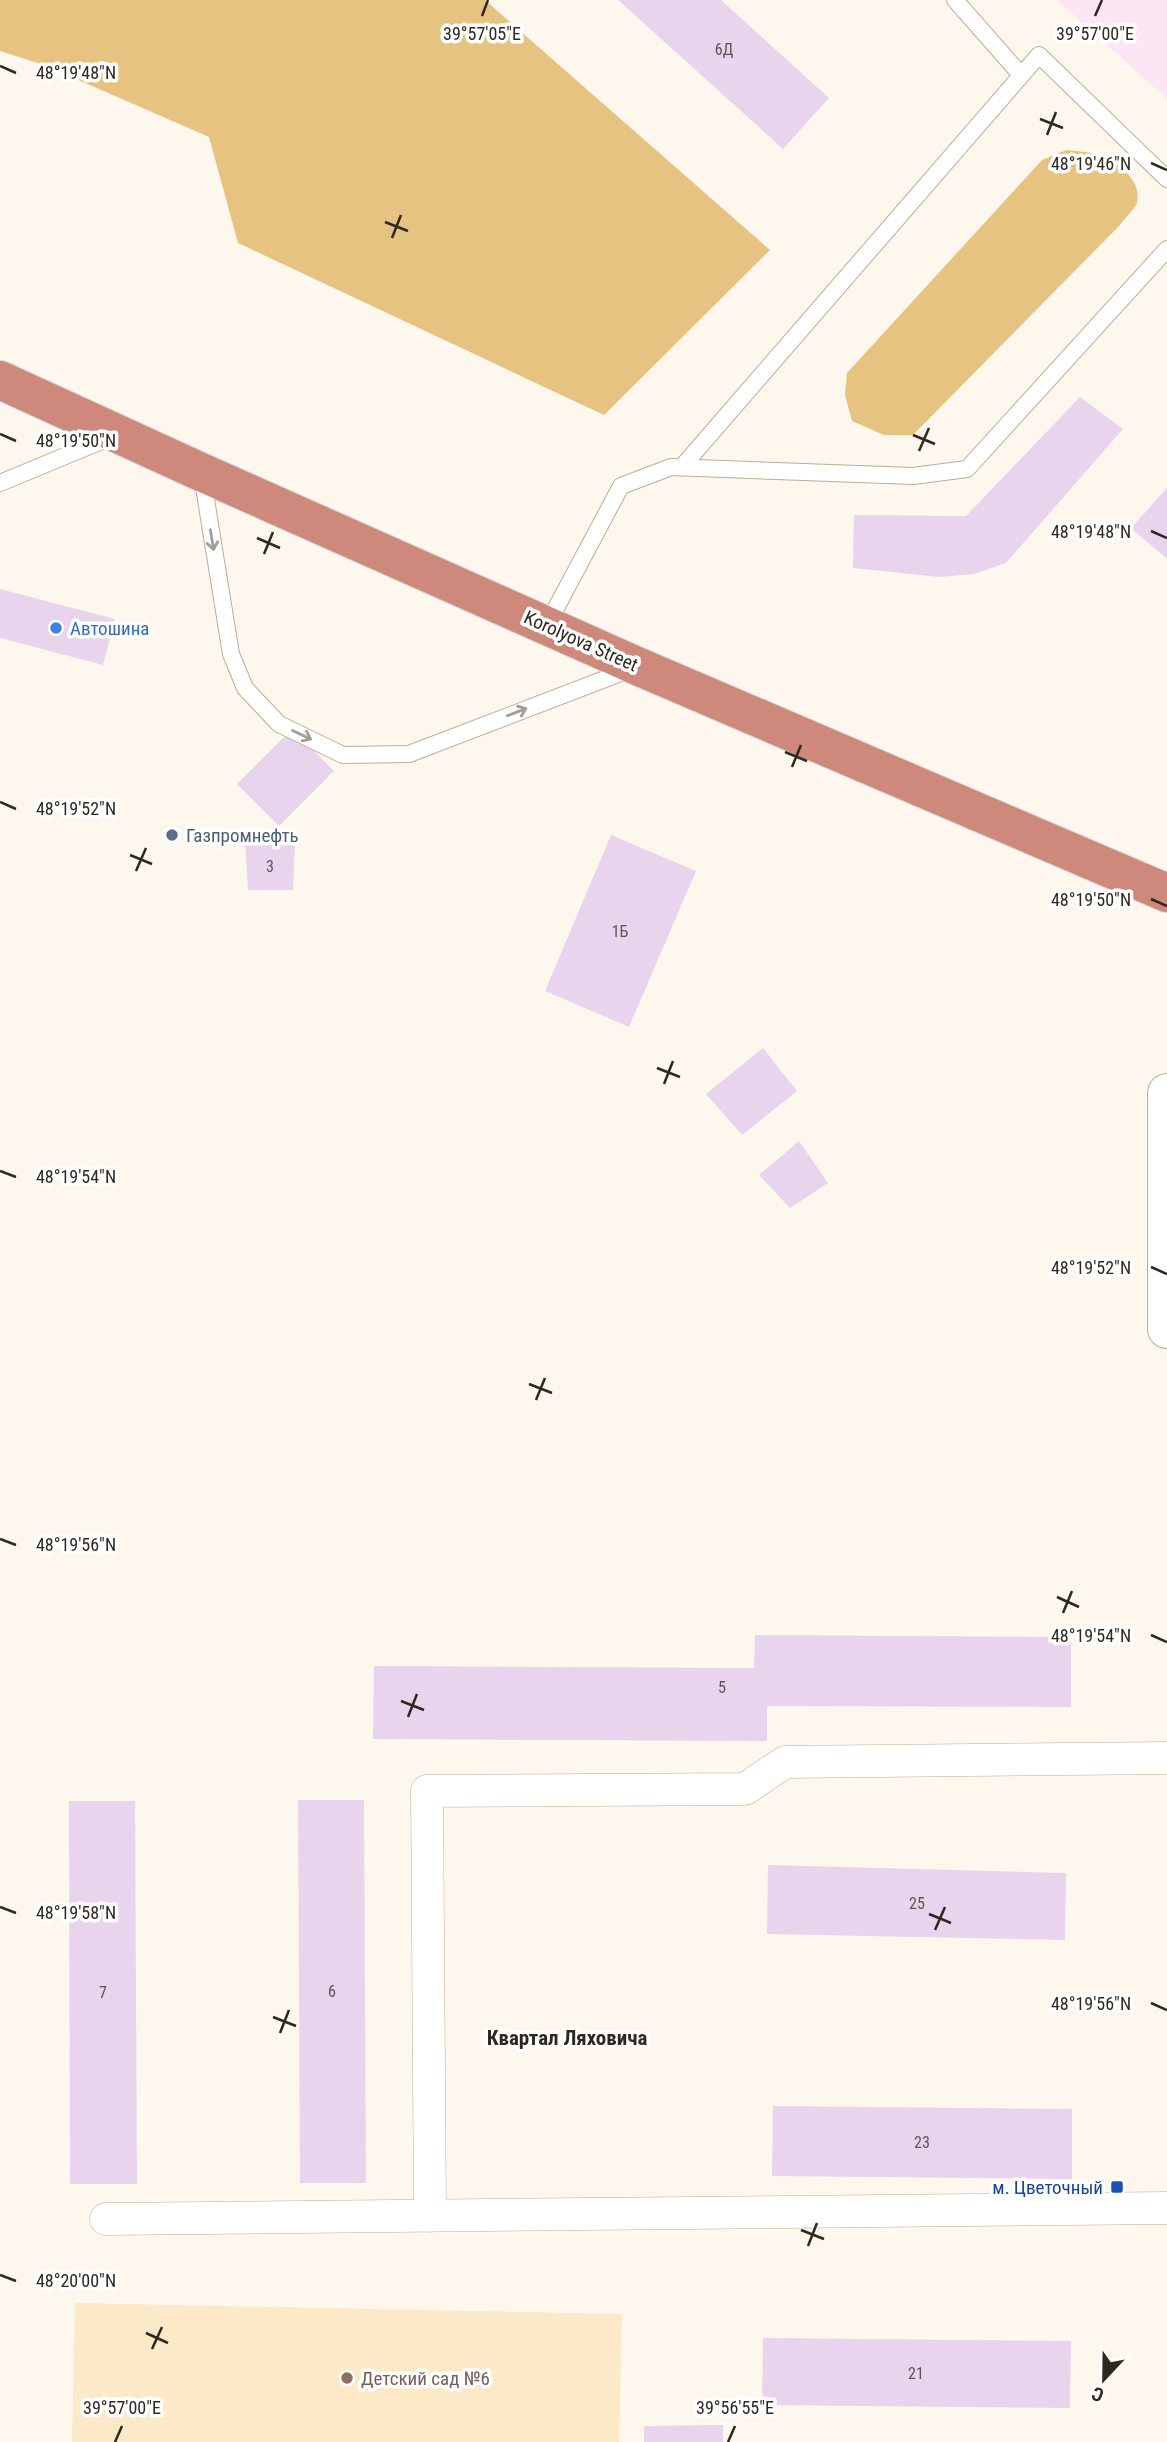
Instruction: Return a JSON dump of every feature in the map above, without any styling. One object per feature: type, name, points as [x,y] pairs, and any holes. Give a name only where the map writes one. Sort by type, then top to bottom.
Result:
[{"type":"highway","name":"Korolyova Street","points":[[0,380],[637,666],[1167,893]]},
{"type":"street","points":[[1167,1093],[1167,1329]]},
{"type":"street","points":[[430,2216],[427,1791],[745,1789],[785,1762],[1167,1758]]},
{"type":"street","points":[[106,2219],[1167,2208]]},
{"type":"lane","points":[[955,0],[1021,75]]},
{"type":"lane","points":[[681,468],[1039,55],[1167,179]]},
{"type":"lane","points":[[547,625],[621,486],[671,467],[913,476],[967,469],[1167,249]]},
{"type":"lane","points":[[0,483],[118,434]]},
{"type":"lane","points":[[201,472],[231,654],[245,688],[279,724],[343,755],[409,754],[637,666]]},
{"type":"shaded area","points":[[0,0],[485,0],[770,250],[604,415],[238,243],[209,137],[44,65],[0,51]]},
{"type":"shaded area","points":[[1057,0],[1167,0],[1167,99]]},
{"type":"shaded area","points":[[1066,150],[1104,156],[1120,165],[1133,181],[1137,189],[1137,203],[1120,225],[913,435],[884,435],[852,421],[845,395],[847,373],[1042,160]]},
{"type":"shaded area","name":"Детский сад №6","points":[[75,2303],[622,2314],[619,2442],[72,2442]]},
{"type":"building","points":[[618,0],[721,0],[829,98],[783,149]]},
{"type":"building","points":[[1080,397],[1123,429],[1006,563],[974,574],[939,577],[853,568],[854,515],[966,516]]},
{"type":"building","points":[[1167,488],[1167,559],[1131,528]]},
{"type":"building","name":"Автошина","points":[[0,589],[115,619],[103,665],[0,638]]},
{"type":"building","points":[[292,729],[334,771],[279,826],[237,784]]},
{"type":"building","points":[[611,835],[696,871],[629,1027],[545,991]]},
{"type":"building","points":[[295,841],[293,890],[248,890],[245,843]]},
{"type":"building","points":[[763,1048],[797,1091],[742,1135],[706,1094]]},
{"type":"building","points":[[799,1141],[828,1183],[790,1208],[759,1175]]},
{"type":"building","points":[[755,1635],[1071,1637],[1071,1707],[767,1706],[767,1741],[373,1739],[374,1666],[754,1668]]},
{"type":"building","points":[[298,1800],[364,1800],[366,2183],[300,2183]]},
{"type":"building","points":[[69,1801],[135,1801],[137,2184],[70,2184]]},
{"type":"building","points":[[768,1865],[1066,1873],[1065,1940],[767,1934]]},
{"type":"building","points":[[773,2106],[1072,2109],[1072,2179],[772,2176]]},
{"type":"building","points":[[763,2338],[1071,2341],[1070,2408],[762,2405]]},
{"type":"building","points":[[723,2425],[723,2442],[644,2442],[644,2426]]},
{"type":"place","name":"Автошина","points":[[56,628]]},
{"type":"place","name":"Газпромнефть","points":[[172,835]]},
{"type":"place","name":"м. Цветочный","points":[[1117,2187]]},
{"type":"place","name":"Детский сад №6","points":[[347,2378]]},
{"type":"district","name":"Квартал Ляховича","points":[[567,2038]]}]
